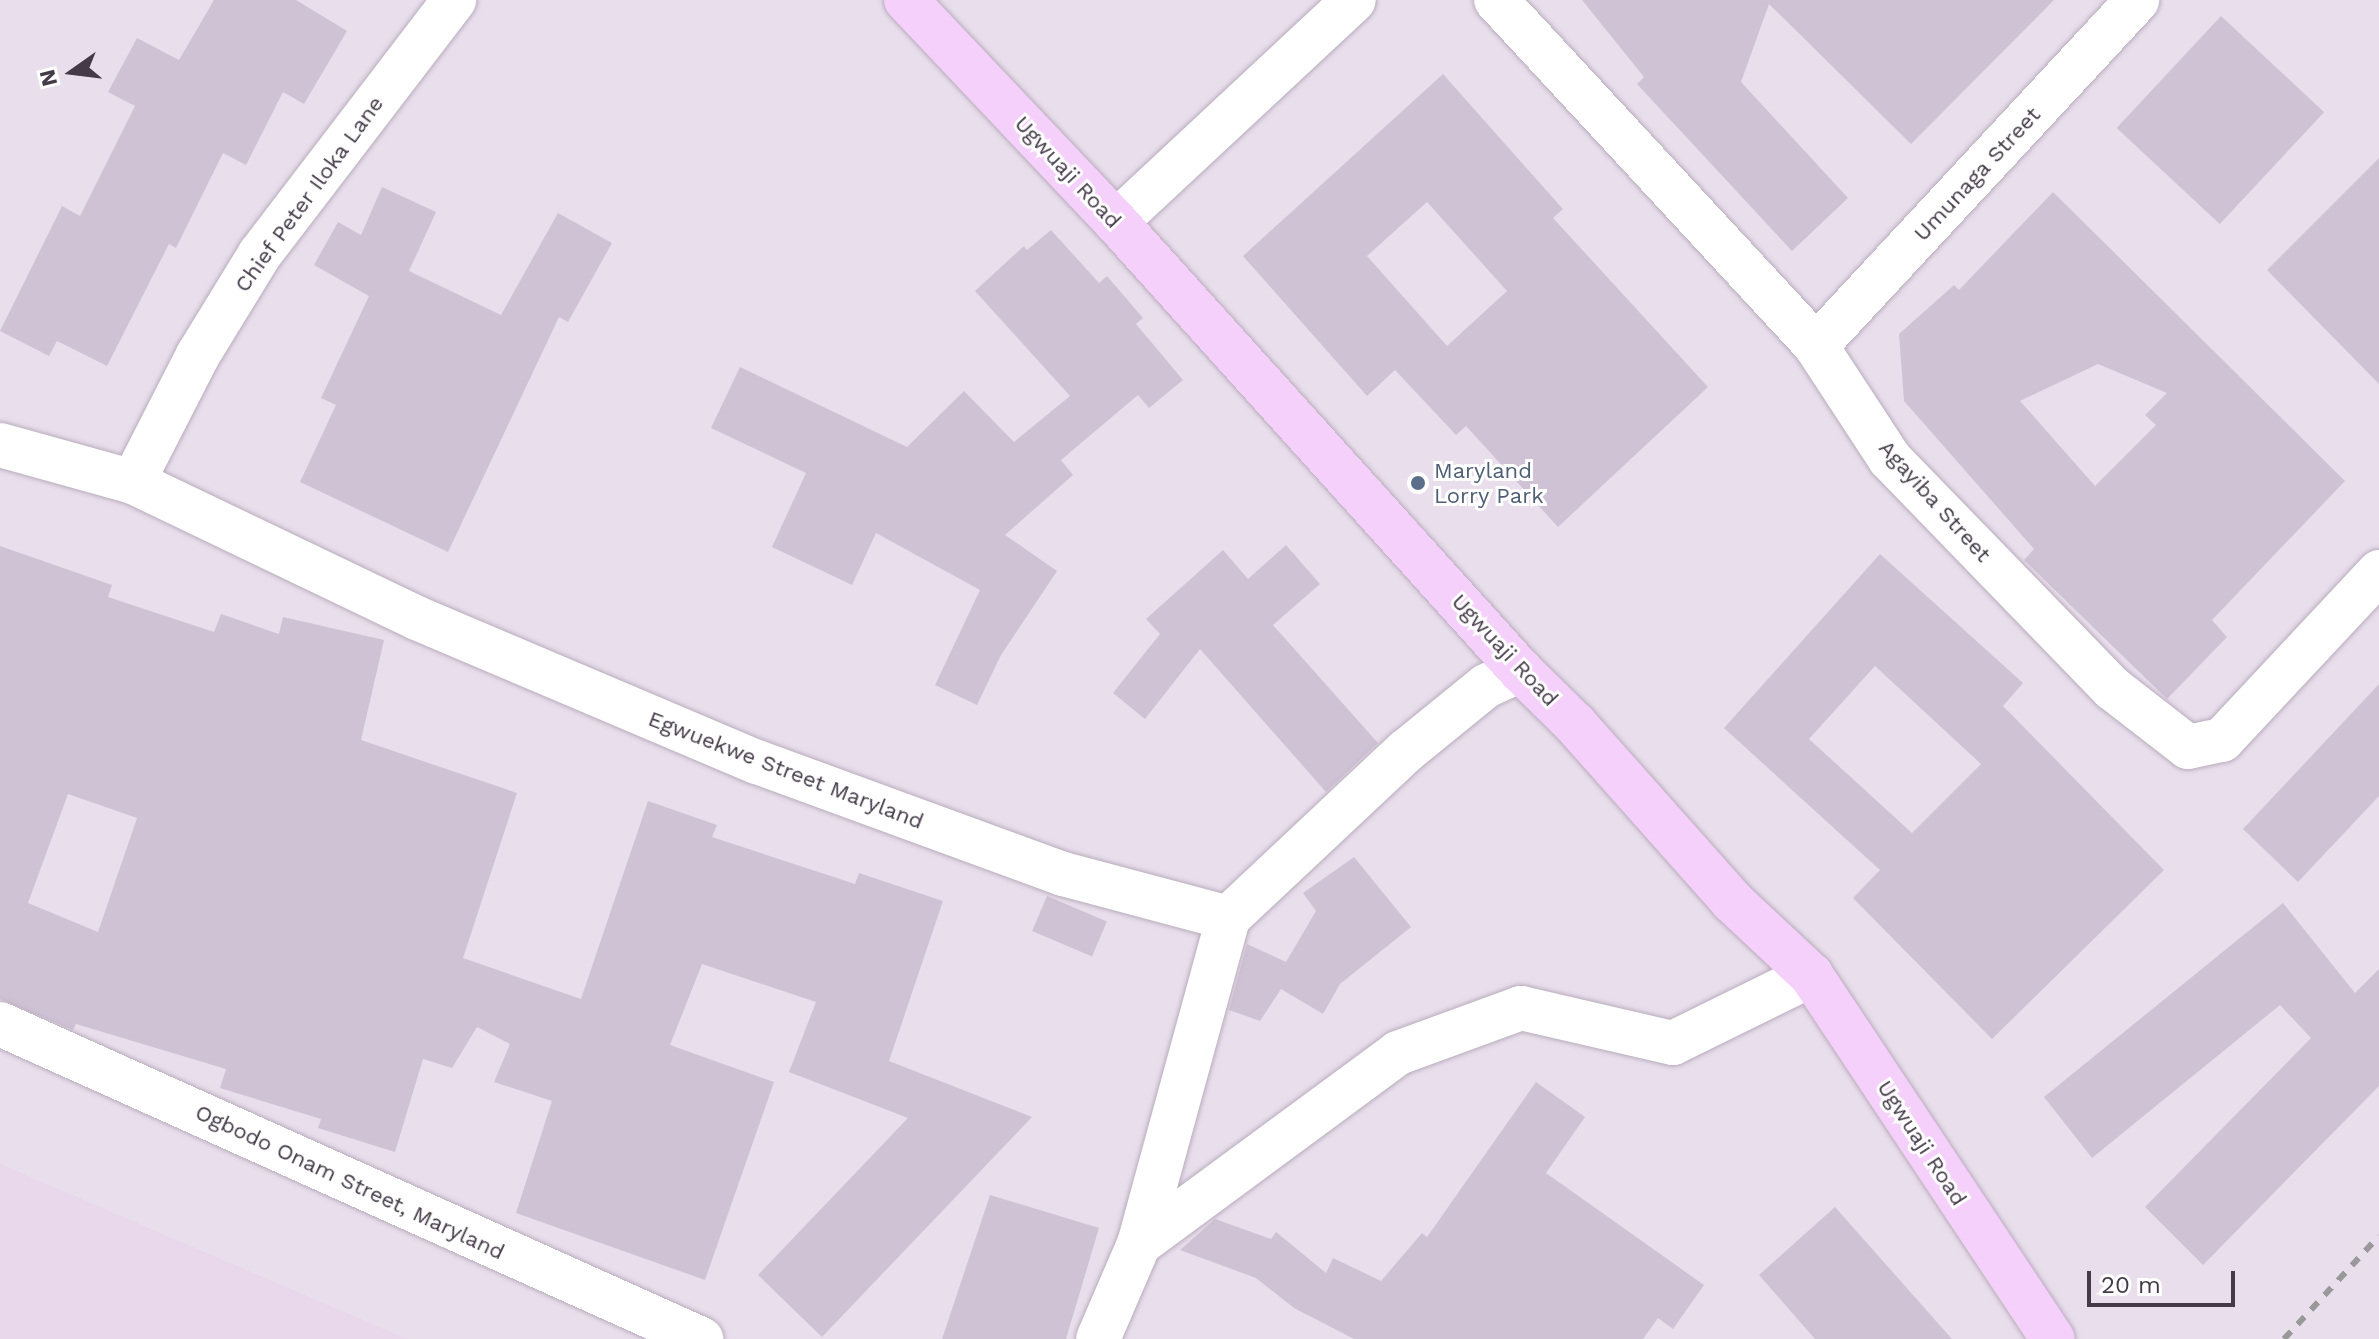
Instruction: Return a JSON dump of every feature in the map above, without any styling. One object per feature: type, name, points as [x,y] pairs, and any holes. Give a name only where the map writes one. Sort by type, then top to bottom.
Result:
[{"type":"main road","name":"Ugwuaji Road","points":[[906,0],[1116,222],[1520,670],[1575,724],[1732,901],[1811,975],[2053,1339]]},
{"type":"street","name":"Chief Peter Iloka Lane","points":[[133,482],[198,355],[260,254],[454,0]]},
{"type":"street","points":[[1116,222],[1354,0]]},
{"type":"street","name":"Agayiba Street","points":[[1496,0],[1816,346],[1890,459],[2112,688],[2188,747],[2222,740],[2379,572]]},
{"type":"street","name":"Umunaga Street","points":[[1816,346],[2137,0]]},
{"type":"street","name":"Egwuekwe Street Maryland","points":[[0,445],[133,482],[403,612],[757,762],[1063,874],[1228,918]]},
{"type":"street","points":[[1098,1339],[1139,1244],[1228,918],[1406,751],[1486,686],[1520,670]]},
{"type":"street","points":[[1139,1244],[1398,1053],[1521,1008],[1673,1043],[1811,975]]},
{"type":"street","name":"Ogbodo Onam Street, Maryland","points":[[0,1024],[701,1339]]},
{"type":"shaded area","points":[[0,0],[2379,0],[2379,1339],[0,1339]]},
{"type":"shaded area","points":[[0,1164],[407,1339],[0,1339]]},
{"type":"building","points":[[214,0],[296,0],[347,31],[304,104],[283,92],[246,165],[223,153],[176,248],[169,244],[107,366],[57,341],[49,356],[0,331],[62,206],[80,216],[135,106],[108,92],[137,38],[179,60]]},
{"type":"building","points":[[1582,0],[2054,0],[1911,144],[1769,4],[1741,82],[1848,198],[1792,251],[1637,84],[1644,77]]},
{"type":"building","points":[[2221,16],[2324,112],[2220,224],[2117,128]]},
{"type":"building","points":[[1443,74],[1563,209],[1553,218],[1708,387],[1558,527],[1466,426],[1456,435],[1395,370],[1367,396],[1243,256]],"holes":[[[1427,202],[1507,291],[1447,346],[1367,256]]]},
{"type":"building","points":[[2379,158],[2379,384],[2267,270]]},
{"type":"building","points":[[382,187],[436,212],[409,271],[501,315],[558,213],[612,243],[568,322],[559,317],[448,552],[300,482],[336,405],[321,398],[369,296],[314,265],[338,222],[361,235]]},
{"type":"building","points":[[2053,192],[2345,481],[2212,620],[2227,637],[2167,699],[2024,560],[2034,549],[1904,401],[1899,334],[1954,285],[1959,290]],"holes":[[[2098,364],[2167,393],[2145,415],[2156,425],[2095,486],[2020,401]]]},
{"type":"building","points":[[1051,230],[1099,283],[1107,276],[1143,318],[1136,324],[1183,380],[1149,408],[1138,395],[1061,460],[1073,475],[1005,535],[1057,571],[1001,655],[977,705],[935,685],[980,590],[876,533],[852,585],[772,547],[806,473],[711,428],[740,367],[907,447],[964,391],[1014,442],[1070,396],[975,291],[1024,246],[1027,250]]},
{"type":"building","points":[[1286,545],[1320,584],[1273,625],[1378,743],[1326,792],[1200,649],[1145,719],[1113,693],[1160,634],[1146,619],[1223,550],[1248,579]]},
{"type":"building","points":[[0,546],[112,585],[108,597],[214,632],[221,614],[279,634],[283,617],[384,640],[361,740],[517,793],[463,958],[581,999],[648,801],[717,825],[712,837],[855,884],[859,873],[943,901],[889,1061],[1032,1117],[822,1337],[758,1275],[908,1118],[789,1072],[816,1002],[702,964],[670,1045],[774,1082],[705,1280],[516,1213],[552,1101],[494,1082],[510,1044],[477,1027],[452,1068],[423,1059],[395,1152],[318,1128],[321,1119],[220,1088],[226,1069],[76,1024],[73,1030],[0,999]],"holes":[[[68,794],[137,818],[98,932],[28,903]]]},
{"type":"building","points":[[1880,554],[2023,683],[2003,706],[2164,870],[1992,1039],[1853,898],[1880,870],[1724,728]],"holes":[[[1875,666],[1981,764],[1912,833],[1809,739]]]},
{"type":"building","points":[[2379,684],[2379,796],[2298,882],[2243,829]]},
{"type":"building","points":[[1354,857],[1411,927],[1340,984],[1323,1014],[1281,989],[1260,1021],[1229,1010],[1247,944],[1286,962],[1316,911],[1303,893]]},
{"type":"building","points":[[1047,896],[1107,921],[1092,956],[1032,931]]},
{"type":"building","points":[[2283,903],[2355,993],[2379,969],[2379,1086],[2203,1265],[2145,1207],[2311,1038],[2280,1005],[2092,1158],[2044,1097]]},
{"type":"building","points":[[1536,1082],[1585,1117],[1546,1173],[1704,1285],[1673,1329],[1658,1318],[1643,1339],[1354,1339],[1294,1308],[1256,1278],[1180,1250],[1215,1219],[1271,1239],[1276,1232],[1326,1273],[1333,1258],[1381,1281],[1422,1233],[1427,1237]]},
{"type":"building","points":[[990,1195],[1099,1228],[1066,1339],[942,1339]]},
{"type":"building","points":[[1835,1207],[1952,1339],[1815,1339],[1759,1275]]},
{"type":"railway","points":[[2284,1339],[2379,1236]]},
{"type":"place","name":"Maryland Lorry Park","points":[[1418,483]]}]
